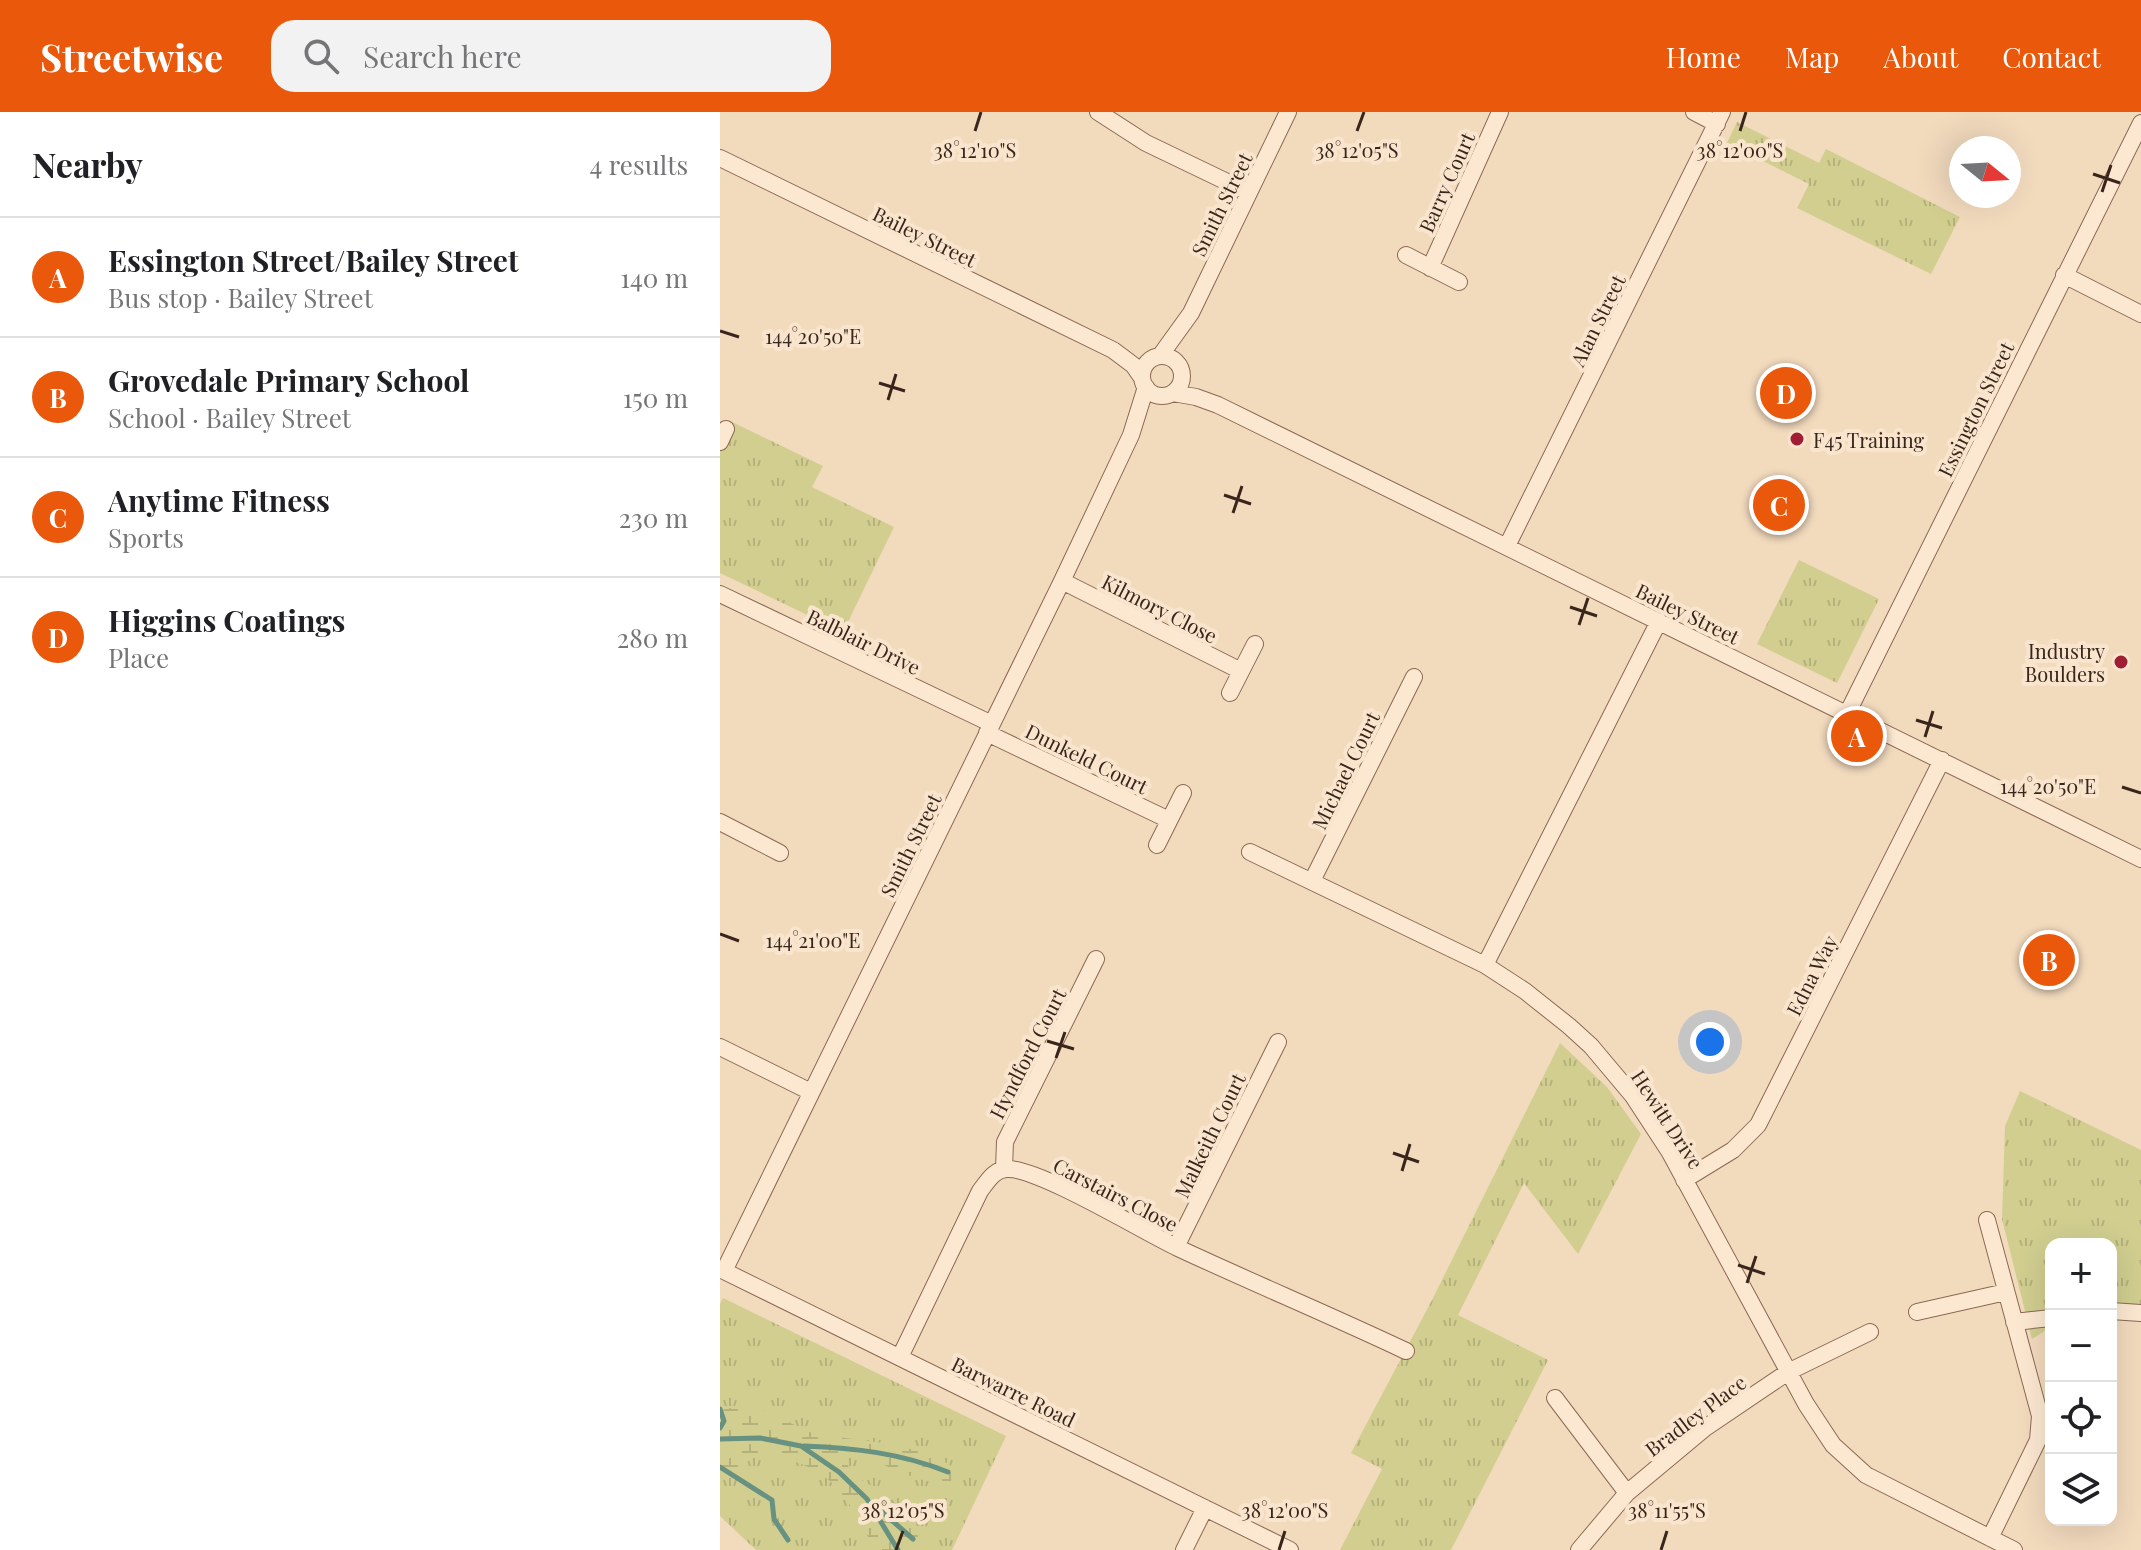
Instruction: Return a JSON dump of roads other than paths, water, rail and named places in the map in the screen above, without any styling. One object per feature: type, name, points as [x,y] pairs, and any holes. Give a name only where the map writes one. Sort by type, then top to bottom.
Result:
[{"type":"street","points":[[1098,112],[1146,143],[1248,192]]},
{"type":"street","name":"Smith Street","points":[[1182,372],[1182,344],[1191,313],[1288,112]]},
{"type":"street","name":"Barry Court","points":[[1430,268],[1500,112]]},
{"type":"street","points":[[1694,112],[1720,118]]},
{"type":"street","name":"Alan Street","points":[[1507,546],[1720,118]]},
{"type":"street","name":"Essington Street","points":[[1847,714],[2141,123]]},
{"type":"street","name":"Bailey Street","points":[[720,158],[1113,350],[1133,365],[1150,392],[1196,397],[1218,405],[2141,859]]},
{"type":"street","name":"Barry Court","points":[[1406,255],[1459,282]]},
{"type":"street","points":[[2064,275],[2141,314]]},
{"type":"street","name":"Smith Street","points":[[1156,357],[1191,313]]},
{"type":"street","name":"Bailey Street","points":[[1113,350],[1175,360],[1182,372],[1218,405]]},
{"type":"street","points":[[1144,382],[1144,368],[1156,357]]},
{"type":"street","points":[[1169,394],[1180,386],[1182,372]]},
{"type":"street","name":"Smith Street","points":[[1131,435],[1144,382]]},
{"type":"street","name":"Smith Street","points":[[722,1270],[1131,435],[1148,411],[1169,394]]},
{"type":"street","name":"Kilmory Close","points":[[1062,581],[1241,671]]},
{"type":"street","name":"Balblair Drive","points":[[720,594],[990,728]]},
{"type":"street","points":[[1250,852],[1485,965],[1659,621]]},
{"type":"street","points":[[1230,693],[1255,644]]},
{"type":"street","name":"Michael Court","points":[[1312,881],[1414,677]]},
{"type":"street","name":"Dunkeld Court","points":[[990,728],[1169,820]]},
{"type":"street","name":"Edna Way","points":[[1684,1180],[1733,1150],[1758,1125],[1942,760]]},
{"type":"street","points":[[1157,845],[1183,793]]},
{"type":"street","points":[[720,822],[780,853]]},
{"type":"street","name":"Hyndford Court","points":[[1004,1168],[1005,1142],[1096,959]]},
{"type":"street","name":"Hewitt Drive","points":[[1485,965],[1525,991],[1591,1046],[1633,1096],[1684,1180],[1819,1427],[1848,1460],[1887,1487],[2014,1550]]},
{"type":"street","name":"Malkeith Court","points":[[1176,1247],[1278,1042]]},
{"type":"street","points":[[720,1047],[811,1092]]},
{"type":"street","points":[[900,1357],[980,1191],[991,1176],[1004,1168]]},
{"type":"street","name":"Carstairs Close","points":[[1004,1168],[1021,1170],[1048,1181],[1176,1247],[1406,1351]]},
{"type":"street","points":[[1987,1220],[2040,1416],[2038,1440],[1990,1538]]},
{"type":"street","name":"Barwarre Road","points":[[722,1270],[1290,1550]]},
{"type":"street","points":[[1917,1312],[2006,1292]]},
{"type":"street","points":[[2117,1311],[2141,1313]]},
{"type":"street","points":[[2014,1322],[2045,1319]]},
{"type":"street","name":"Bradley Place","points":[[1579,1550],[1627,1493],[1705,1428],[1788,1372],[1870,1332]]},
{"type":"street","points":[[1555,1398],[1627,1493]]},
{"type":"street","points":[[1184,1550],[1205,1508]]},
{"type":"waterway","points":[[720,1409],[724,1421],[720,1428]]},
{"type":"waterway","points":[[720,1439],[760,1438],[801,1446],[839,1472],[867,1499],[898,1550]]},
{"type":"waterway","points":[[804,1446],[877,1453],[948,1472]]},
{"type":"waterway","points":[[720,1467],[772,1500],[774,1519],[788,1540]]},
{"type":"waterway","points":[[872,1503],[913,1539]]},
{"type":"place","name":"Higgins Coatings","points":[[1786,393]]},
{"type":"place","name":"F45 Training","points":[[1797,439]]},
{"type":"place","name":"Anytime Fitness","points":[[1779,505]]},
{"type":"place","name":"Industry Boulders","points":[[2121,662]]},
{"type":"place","name":"Essington Street/Bailey Street","points":[[1857,736]]},
{"type":"place","name":"Grovedale Primary School","points":[[2049,960]]}]
